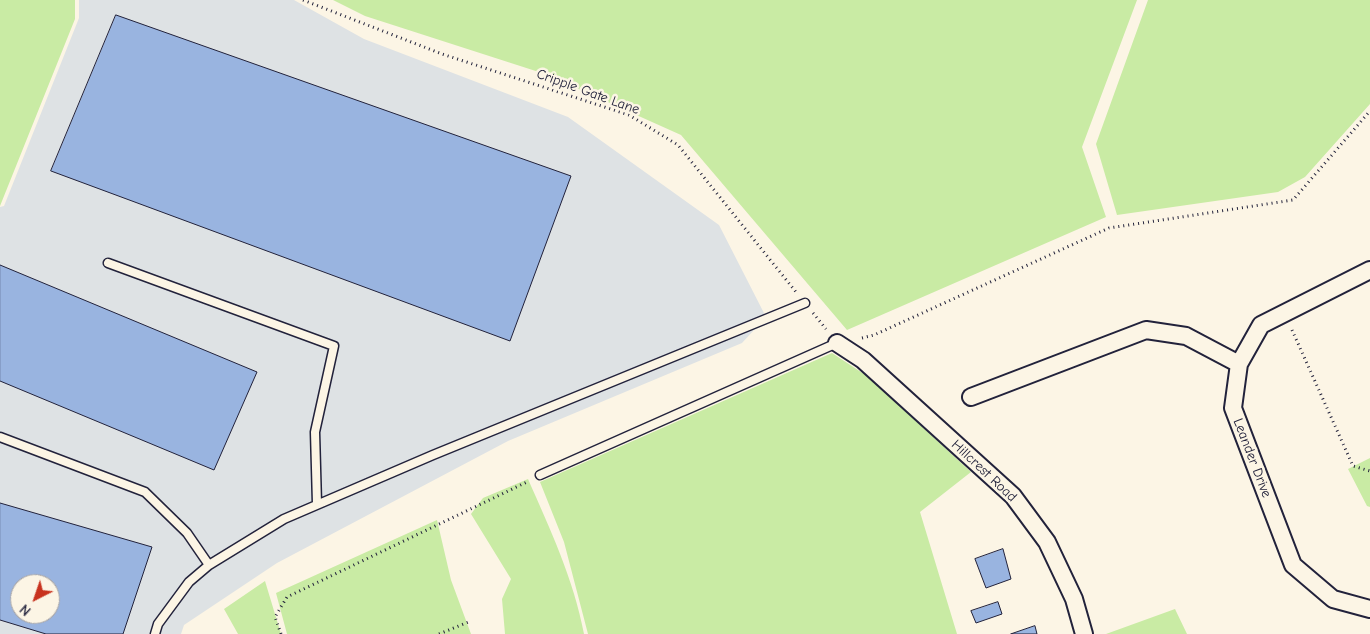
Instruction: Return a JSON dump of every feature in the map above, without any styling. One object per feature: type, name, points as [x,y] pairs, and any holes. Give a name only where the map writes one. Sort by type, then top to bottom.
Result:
[{"type":"street","name":"Leander Drive","points":[[1370,270],[1261,326],[1239,364],[1233,408],[1293,565],[1333,599],[1370,609]]},
{"type":"street","points":[[971,397],[1146,330],[1186,336],[1239,364]]},
{"type":"street","name":"Hillcrest Road","points":[[837,343],[863,360],[1013,496],[1047,542],[1074,599],[1084,634]]},
{"type":"lane","points":[[108,263],[334,346],[315,432],[317,504]]},
{"type":"lane","points":[[155,634],[158,624],[189,582],[209,565],[284,518],[690,348],[805,303]]},
{"type":"lane","points":[[540,475],[837,343]]},
{"type":"lane","points":[[0,437],[144,492],[187,533],[209,565]]},
{"type":"path","name":"Cripple Gate Lane","points":[[304,0],[442,54],[629,115],[678,144],[837,343]]},
{"type":"path","points":[[837,343],[874,335],[1109,228],[1293,200],[1370,111]]},
{"type":"path","points":[[1284,313],[1353,466],[1370,472]]},
{"type":"path","points":[[281,634],[276,617],[286,597],[540,475]]},
{"type":"path","points":[[439,634],[471,621]]},
{"type":"shaded area","points":[[79,0],[294,0],[364,39],[568,117],[719,225],[766,317],[742,343],[508,441],[277,563],[184,625],[181,634],[0,634],[0,207],[4,206],[79,18]]},
{"type":"green space","points":[[0,0],[75,0],[75,19],[0,206]]},
{"type":"green space","points":[[333,0],[1137,0],[1082,147],[1106,217],[847,330],[681,135],[545,74],[365,16]]},
{"type":"green space","points":[[1148,0],[1370,0],[1370,104],[1305,177],[1278,192],[1117,215],[1096,144]]},
{"type":"green space","points":[[832,353],[867,376],[971,472],[920,512],[957,634],[588,634],[564,542],[540,482]]},
{"type":"green space","points":[[1370,458],[1370,507],[1367,506],[1348,469]]},
{"type":"green space","points":[[528,479],[568,574],[584,634],[505,634],[502,599],[511,579],[471,514],[483,498]]},
{"type":"green space","points":[[437,520],[451,580],[471,634],[287,634],[276,593]]},
{"type":"green space","points":[[265,581],[281,634],[238,634],[224,609]]},
{"type":"green space","points":[[1175,609],[1187,634],[1106,634]]},
{"type":"building","points":[[116,15],[571,176],[510,341],[51,171]]},
{"type":"building","points":[[0,265],[257,372],[214,470],[0,381]]},
{"type":"building","points":[[0,503],[152,547],[123,634],[46,634],[13,624],[60,624],[60,574],[10,574],[10,623],[0,620]]},
{"type":"building","points":[[1003,549],[1011,579],[986,588],[975,559]]},
{"type":"building","points":[[998,602],[1002,614],[976,623],[971,611]]},
{"type":"building","points":[[1035,626],[1037,634],[1011,634]]}]
